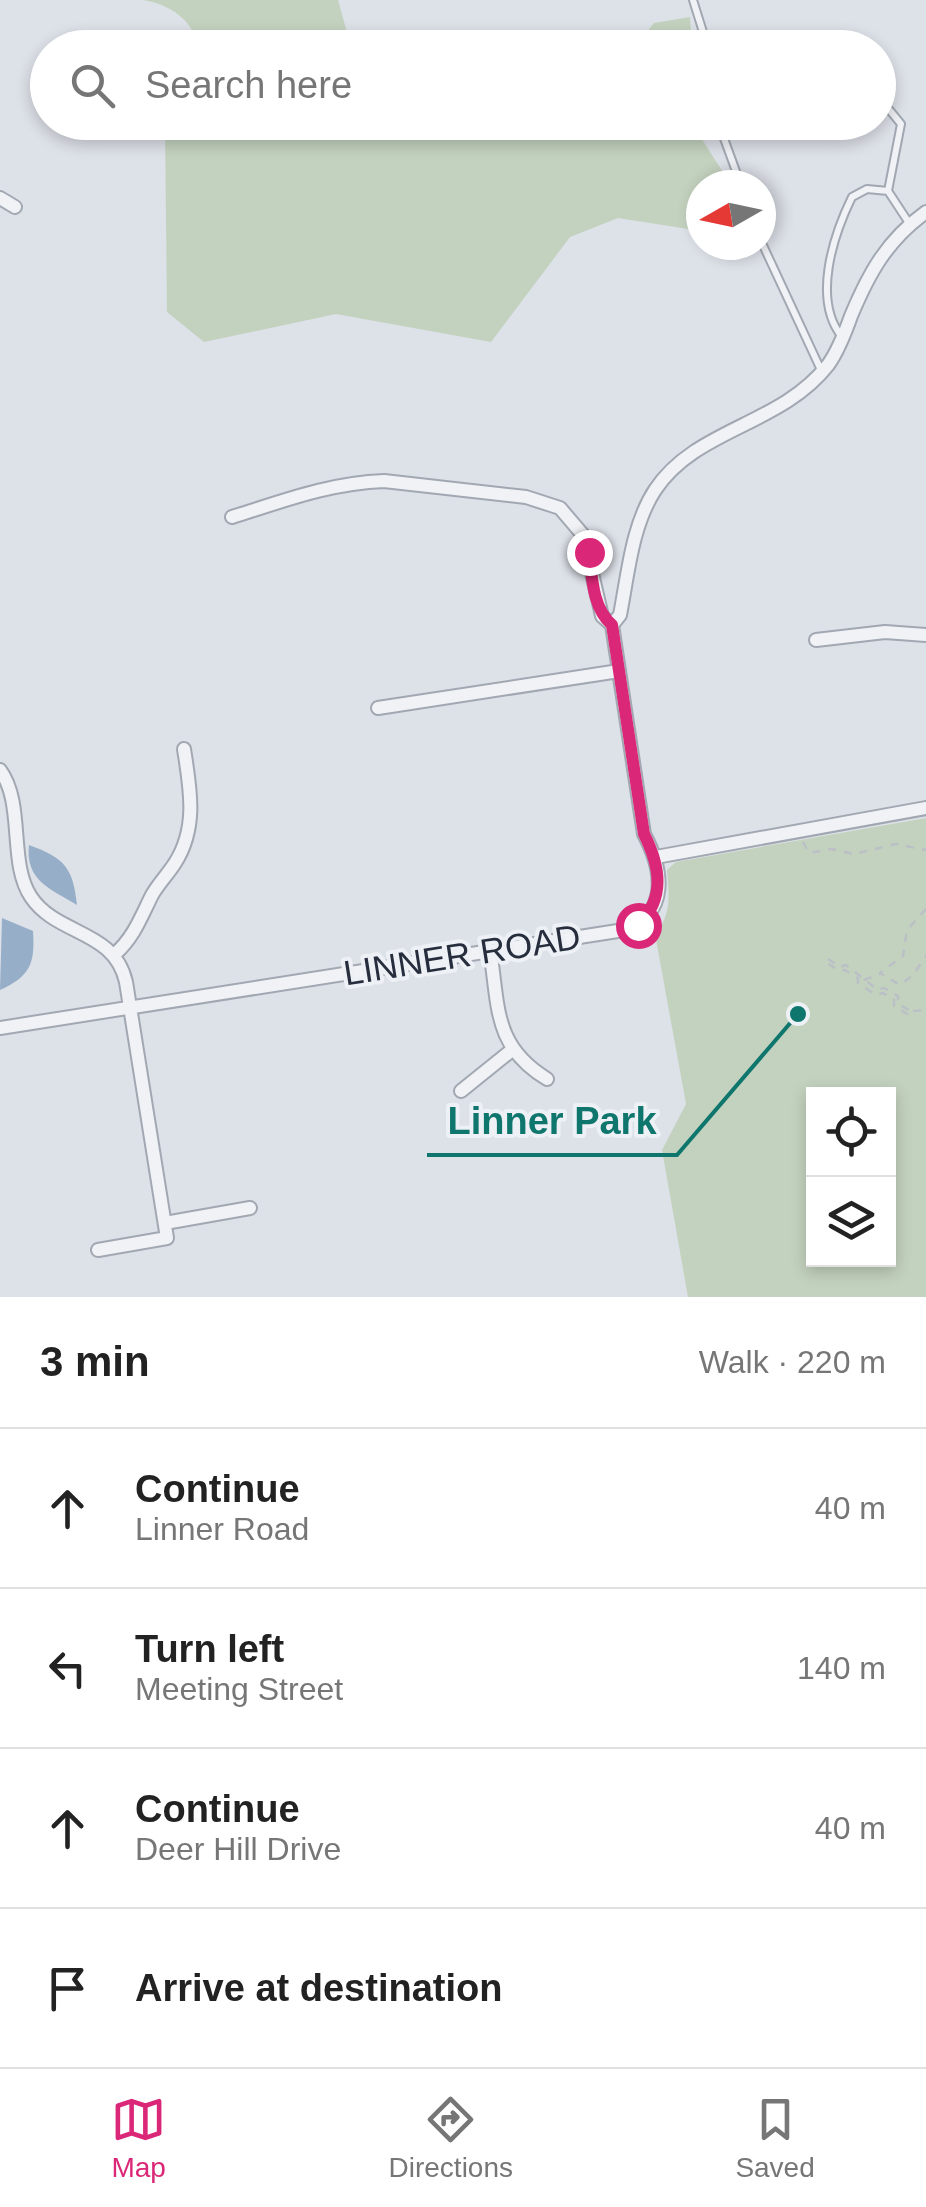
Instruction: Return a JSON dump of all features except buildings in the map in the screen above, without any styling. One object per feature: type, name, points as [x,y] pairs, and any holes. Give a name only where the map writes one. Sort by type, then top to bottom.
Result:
[{"type":"street","points":[[0,198],[15,207]]},
{"type":"street","points":[[612,625],[620,615],[644,511],[669,472],[706,444],[794,399],[822,372],[842,338],[874,264],[888,244],[926,212]]},
{"type":"street","points":[[232,517],[335,484],[384,481],[544,500],[573,520],[583,536],[602,616],[612,625],[644,834],[656,857],[926,808]]},
{"type":"street","points":[[816,640],[885,632],[926,635]]},
{"type":"street","points":[[378,708],[619,672]]},
{"type":"street","points":[[115,954],[134,933],[186,840],[191,802],[184,749]]},
{"type":"street","points":[[0,770],[10,792],[28,893],[44,910],[115,954],[122,967],[167,1238],[98,1250]]},
{"type":"street","name":"LINNER ROAD","points":[[0,1028],[624,930],[638,925],[652,911],[658,894],[656,857]]},
{"type":"street","points":[[490,950],[501,1020],[512,1050],[546,1079]]},
{"type":"street","points":[[461,1091],[512,1050]]},
{"type":"street","points":[[164,1223],[250,1208]]},
{"type":"lane","points":[[693,0],[702,30]]},
{"type":"lane","points":[[896,118],[901,124],[888,191],[910,224]]},
{"type":"lane","points":[[725,140],[736,170]]},
{"type":"lane","points":[[842,338],[827,313],[825,296],[830,264],[852,196],[866,189],[888,191]]},
{"type":"lane","points":[[770,260],[822,372]]},
{"type":"path","points":[[800,831],[808,853],[831,849],[854,854],[896,844],[926,850]]},
{"type":"path","points":[[863,981],[903,956],[908,930],[926,909]]},
{"type":"path","points":[[880,973],[900,984],[913,975],[926,956]]},
{"type":"path","points":[[863,981],[863,976],[828,959],[826,962],[839,972],[845,970],[876,995],[883,993],[894,999],[894,1006],[910,1015],[911,1011]]},
{"type":"path","points":[[863,981],[898,996],[898,1004],[911,1011],[926,1010]]},
{"type":"green space","points":[[143,0],[338,0],[346,30],[192,30],[179,15]]},
{"type":"green space","points":[[690,17],[691,30],[648,30],[654,23]]},
{"type":"green space","points":[[165,140],[702,140],[721,170],[686,170],[686,229],[618,218],[570,237],[491,342],[336,314],[204,342],[167,312]]},
{"type":"green space","points":[[926,818],[926,1297],[688,1297],[662,1150],[686,1104],[655,934],[667,912],[667,870],[676,862]]},
{"type":"water","points":[[29,845],[65,866],[77,905],[36,876]]},
{"type":"water","points":[[2,918],[33,931],[33,942],[32,960],[25,974],[0,990]]},
{"type":"place","name":"Linner Park","points":[[798,1014]]},
{"type":"route","points":[[589,552],[594,591],[602,616],[612,625],[644,834],[656,857],[658,894],[652,911],[638,925]]}]
